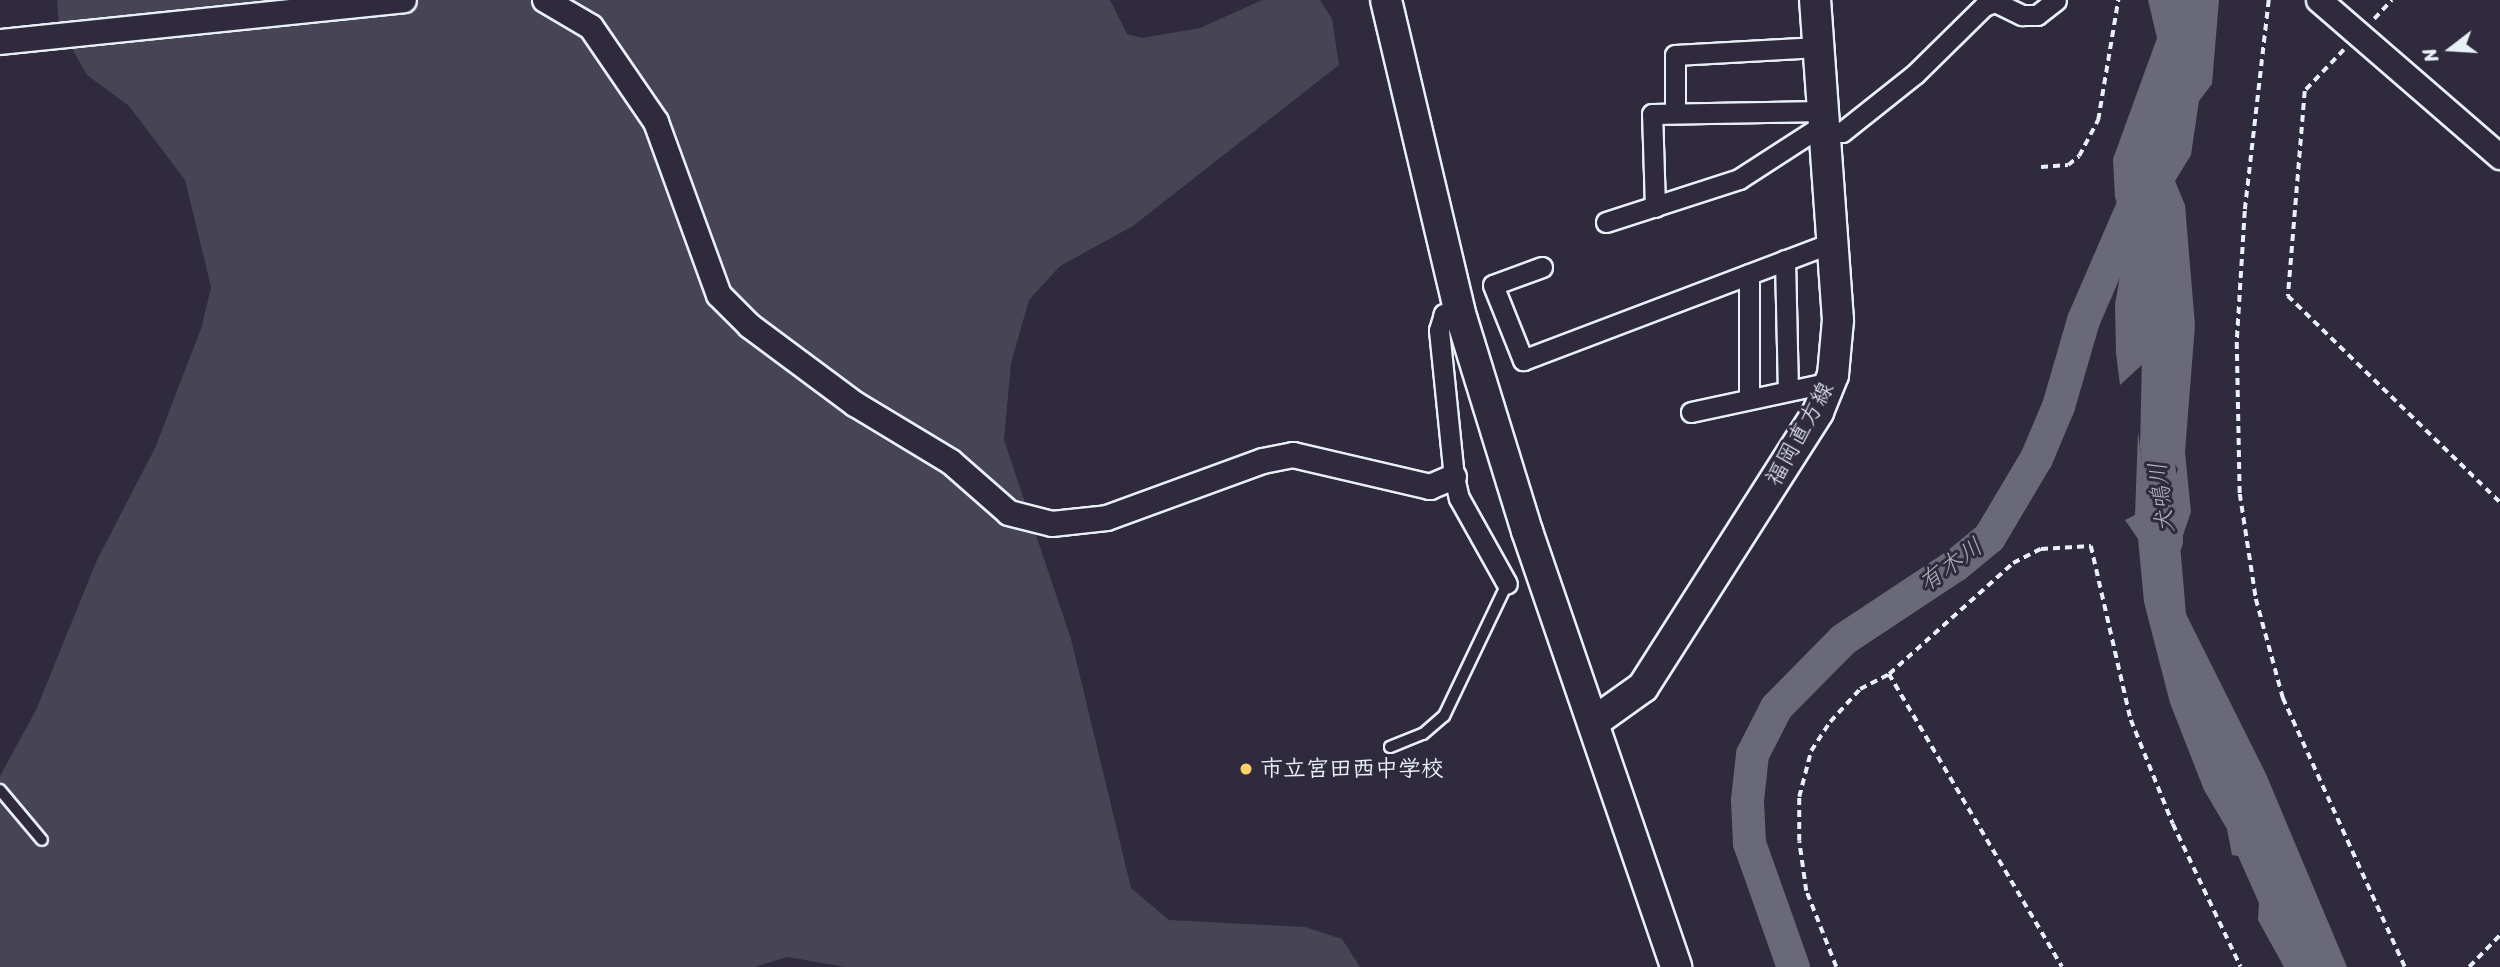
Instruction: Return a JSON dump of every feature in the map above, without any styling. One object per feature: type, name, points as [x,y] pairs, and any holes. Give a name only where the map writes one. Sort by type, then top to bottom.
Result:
[{"type":"main road","points":[[1386,0],[1459,310],[1527,531],[1676,967]]},
{"type":"main road","name":"福岡直方線","points":[[1594,722],[1643,687],[1818,411],[1831,382],[1838,320],[1815,0]]},
{"type":"street","points":[[0,43],[404,0]]},
{"type":"street","points":[[545,0],[591,27],[656,122],[719,295],[750,326],[855,404],[951,462],[1009,513],[1052,524],[1107,518],[1263,461],[1293,455],[1430,487],[1454,477]]},
{"type":"street","points":[[1655,206],[1652,114],[1824,122],[1842,132],[1915,74],[1984,6],[1995,2],[2022,15],[2037,15],[2056,0]]},
{"type":"street","points":[[2319,0],[2500,157]]},
{"type":"street","points":[[1675,113],[1675,55],[1818,47]]},
{"type":"street","points":[[1606,222],[1739,179],[1824,122]]},
{"type":"street","points":[[1542,267],[1493,285],[1523,360],[1833,242]]},
{"type":"street","points":[[1785,260],[1788,390]]},
{"type":"street","points":[[1749,274],[1749,397]]},
{"type":"street","points":[[1459,310],[1444,314],[1439,330],[1454,477],[1459,498],[1507,583]]},
{"type":"street","points":[[1691,412],[1749,397],[1831,382]]},
{"type":"lane","points":[[1390,747],[1423,734],[1444,716],[1507,583]]},
{"type":"lane","points":[[0,790],[42,840]]},
{"type":"path","points":[[2041,167],[2068,165],[2079,156],[2098,120],[2118,0]]},
{"type":"path","points":[[2269,0],[2241,276],[2240,494],[2256,599],[2283,698],[2404,967]]},
{"type":"path","points":[[2392,0],[2305,91],[2288,296],[2500,502]]},
{"type":"path","points":[[1836,967],[1806,891],[1799,841],[1799,797],[1811,751],[1830,722],[1860,689],[1889,674],[2013,563],[2041,549],[2091,546],[2131,720],[2241,967]]},
{"type":"path","points":[[1889,674],[2062,967]]},
{"type":"path","points":[[2469,967],[2500,935]]},
{"type":"shaded area","points":[[57,0],[1110,0],[1127,34],[1142,38],[1200,28],[1262,0],[1320,0],[1332,19],[1339,65],[1133,226],[1060,266],[1029,300],[1011,363],[1004,440],[1071,639],[1131,888],[1169,920],[1305,927],[1342,939],[1360,967],[846,967],[787,957],[755,967],[0,967],[0,776],[36,710],[97,560],[155,448],[202,326],[211,287],[185,180],[129,106],[87,75],[59,26]]},
{"type":"water","points":[[2148,0],[2219,0],[2212,84],[2199,101],[2191,155],[2175,181],[2185,205],[2195,325],[2185,452],[2191,512],[2180,544],[2186,614],[2266,774],[2347,967],[2284,967],[2258,920],[2259,903],[2238,856],[2232,855],[2227,829],[2204,790],[2170,703],[2144,602],[2138,539],[2125,520],[2135,515],[2138,432],[2144,476],[2153,499],[2171,489],[2178,469],[2170,457],[2165,409],[2163,301],[2146,307],[2144,363],[2120,385],[2116,353],[2115,304],[2127,238],[2115,197],[2113,159],[2157,38]]},
{"type":"waterway","name":"有木川","points":[[1793,967],[1749,843],[1747,800],[1752,754],[1776,707],[1843,639],[1955,565],[1989,537],[2036,458],[2058,406],[2083,320],[2141,186]]},
{"type":"waterway","name":"犬鳴川","points":[[2160,259],[2156,443],[2166,540]]},
{"type":"place","name":"市立宮田西中学校","points":[[1246,769]]}]
